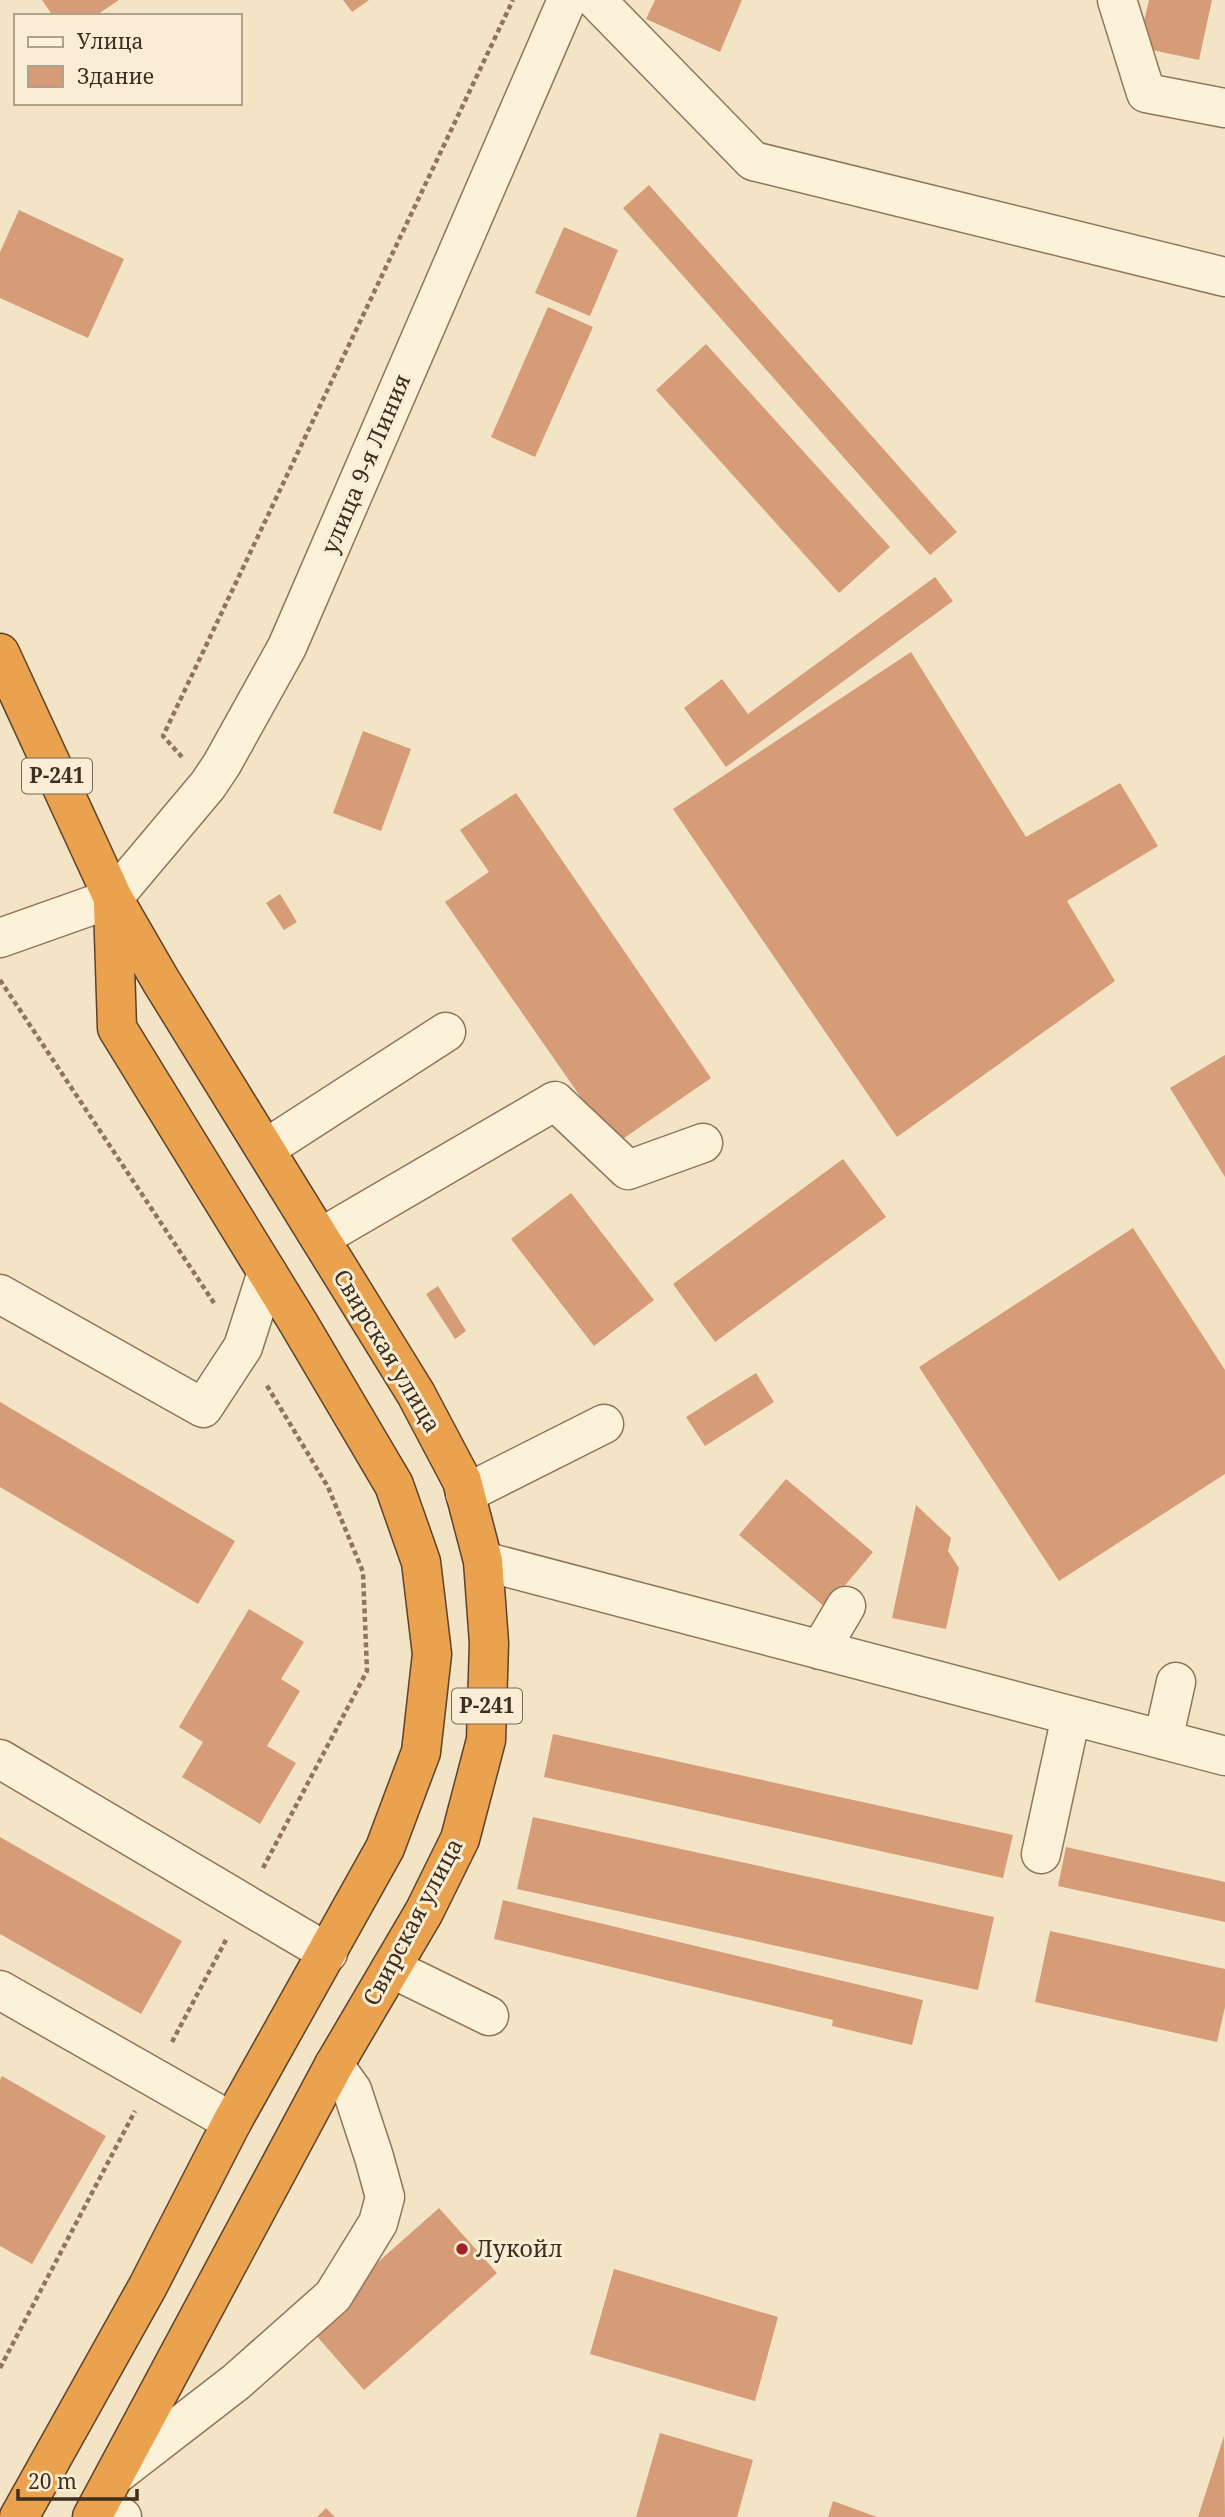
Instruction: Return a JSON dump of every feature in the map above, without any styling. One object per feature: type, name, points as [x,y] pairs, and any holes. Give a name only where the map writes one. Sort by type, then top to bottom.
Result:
[{"type":"highway","name":"Свирская улица","points":[[0,653],[113,898],[416,1394],[462,1481],[483,1561],[489,1643],[486,1740],[460,1839],[424,1912],[334,2065],[107,2503]]},
{"type":"highway","name":"Свирская улица","points":[[19,2517],[148,2286],[232,2122],[384,1849],[421,1752],[432,1654],[421,1562],[394,1485],[117,1028],[113,898]]},
{"type":"street","name":"улица 9-я Линия","points":[[113,898],[208,785],[287,646],[567,0]]},
{"type":"street","points":[[596,0],[753,161],[1225,277]]},
{"type":"street","points":[[1117,0],[1146,93],[1225,108]]},
{"type":"street","points":[[0,938],[113,898]]},
{"type":"street","points":[[265,1149],[446,1032]]},
{"type":"street","points":[[320,1238],[555,1101],[628,1170],[703,1143]]},
{"type":"street","points":[[0,1294],[203,1408],[243,1347],[267,1272]]},
{"type":"street","points":[[465,1494],[604,1424]]},
{"type":"street","points":[[483,1561],[1225,1756]]},
{"type":"street","points":[[820,1650],[846,1606]]},
{"type":"street","points":[[1163,1740],[1176,1682]]},
{"type":"street","points":[[1041,1854],[1071,1716]]},
{"type":"street","points":[[0,1759],[328,1953]]},
{"type":"street","points":[[391,1968],[489,2016]]},
{"type":"street","points":[[0,1990],[232,2122]]},
{"type":"street","points":[[107,2503],[333,2296],[378,2223],[385,2197],[374,2157],[352,2090],[334,2065]]},
{"type":"path","points":[[208,785],[163,736],[513,0]]},
{"type":"path","points":[[0,980],[243,1347],[328,1487],[363,1572],[367,1671],[0,2368]]},
{"type":"building","points":[[42,0],[119,0],[98,14],[52,14]]},
{"type":"building","points":[[343,0],[369,0],[352,12]]},
{"type":"building","points":[[655,0],[742,0],[720,52],[646,19]]},
{"type":"building","points":[[1149,0],[1212,0],[1199,60],[1138,47]]},
{"type":"building","points":[[649,185],[957,532],[930,555],[623,208]]},
{"type":"building","points":[[19,210],[124,259],[88,338],[0,298],[0,252]]},
{"type":"building","points":[[564,227],[618,250],[590,316],[535,293]]},
{"type":"building","points":[[548,307],[593,327],[535,457],[491,437]]},
{"type":"building","points":[[706,344],[890,547],[839,593],[656,390]]},
{"type":"building","points":[[935,577],[953,601],[726,767],[684,708],[722,679],[748,714]]},
{"type":"building","points":[[911,652],[1026,837],[1120,783],[1158,846],[1067,901],[1115,981],[897,1137],[673,809]]},
{"type":"building","points":[[363,731],[411,749],[381,831],[333,813]]},
{"type":"building","points":[[516,793],[711,1078],[614,1145],[445,902],[489,872],[460,830]]},
{"type":"building","points":[[280,894],[297,922],[284,930],[266,903]]},
{"type":"building","points":[[1225,1055],[1225,1177],[1170,1088]]},
{"type":"building","points":[[843,1159],[886,1217],[715,1342],[673,1284]]},
{"type":"building","points":[[571,1193],[654,1300],[594,1346],[511,1239]]},
{"type":"building","points":[[1133,1228],[1225,1370],[1225,1474],[1059,1581],[919,1367]]},
{"type":"building","points":[[438,1286],[466,1331],[455,1339],[426,1294]]},
{"type":"building","points":[[756,1373],[774,1402],[705,1446],[686,1417]]},
{"type":"building","points":[[0,1402],[235,1541],[198,1604],[0,1487]]},
{"type":"building","points":[[786,1479],[873,1552],[826,1608],[739,1535]]},
{"type":"building","points":[[916,1505],[951,1538],[948,1551],[959,1568],[946,1629],[892,1618]]},
{"type":"building","points":[[249,1609],[304,1642],[281,1679],[300,1691],[267,1746],[296,1763],[260,1824],[182,1777],[203,1742],[179,1727]]},
{"type":"building","points":[[553,1734],[1013,1835],[1003,1878],[544,1777]]},
{"type":"building","points":[[533,1817],[994,1917],[978,1990],[517,1889]]},
{"type":"building","points":[[0,1837],[182,1941],[141,2014],[0,1934]]},
{"type":"building","points":[[1066,1847],[1225,1882],[1225,1922],[1058,1886]]},
{"type":"building","points":[[503,1900],[923,2000],[912,2045],[832,2026],[833,2020],[494,1939]]},
{"type":"building","points":[[1050,1931],[1225,1969],[1225,2007],[1217,2042],[1035,2002]]},
{"type":"building","points":[[2,2076],[106,2136],[32,2264],[0,2246]]},
{"type":"building","points":[[439,2208],[497,2273],[364,2390],[307,2325]]},
{"type":"building","points":[[614,2269],[778,2317],[755,2401],[590,2354]]},
{"type":"building","points":[[660,2433],[753,2460],[737,2517],[636,2517]]},
{"type":"building","points":[[1224,2436],[1225,2517],[1198,2517]]},
{"type":"building","points":[[833,2501],[877,2517],[828,2517]]},
{"type":"building","points":[[326,2508],[335,2517],[317,2517]]},
{"type":"place","name":"Лукойл","points":[[462,2249]]}]
